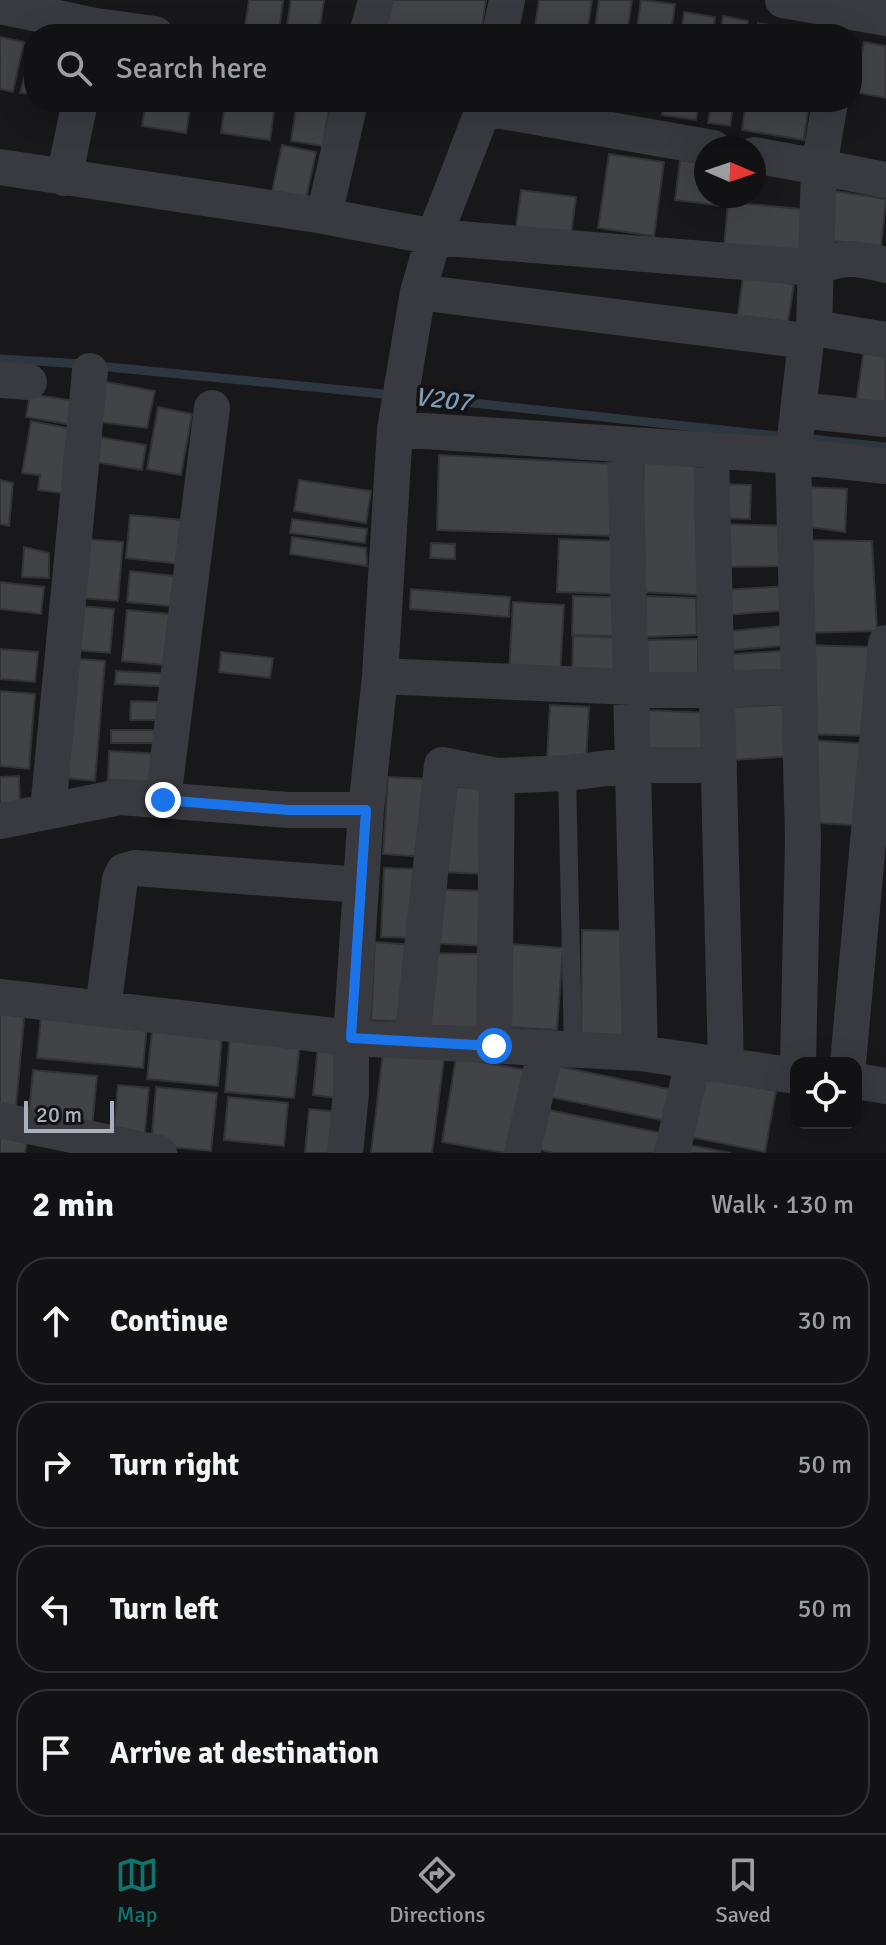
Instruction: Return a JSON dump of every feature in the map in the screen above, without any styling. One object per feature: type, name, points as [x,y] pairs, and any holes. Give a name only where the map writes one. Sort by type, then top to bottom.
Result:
[{"type":"street","points":[[370,24],[376,0]]},
{"type":"street","points":[[502,24],[507,0]]},
{"type":"street","points":[[783,0],[845,15],[886,18]]},
{"type":"street","points":[[0,6],[97,20]]},
{"type":"street","points":[[64,178],[78,112]]},
{"type":"street","points":[[324,216],[348,112]]},
{"type":"street","points":[[345,1153],[366,810],[380,676],[398,406],[418,292],[434,237],[482,112]]},
{"type":"street","points":[[522,112],[694,144]]},
{"type":"street","points":[[798,1057],[803,839],[795,435],[810,335],[816,268],[819,167],[828,112]]},
{"type":"street","points":[[766,157],[886,180]]},
{"type":"street","points":[[0,167],[324,216],[434,237],[816,268],[837,258],[858,258],[886,265]]},
{"type":"street","points":[[418,292],[810,335],[886,340]]},
{"type":"street","points":[[48,810],[90,371]]},
{"type":"street","points":[[398,406],[625,445],[711,452],[886,419]]},
{"type":"street","points":[[163,800],[212,408]]},
{"type":"street","points":[[795,435],[886,466]]},
{"type":"street","points":[[625,445],[640,1053]]},
{"type":"street","points":[[672,1153],[710,1062],[719,765],[711,452]]},
{"type":"street","points":[[849,1057],[886,643]]},
{"type":"street","points":[[380,676],[631,687],[633,690],[717,690],[799,685]]},
{"type":"street","points":[[412,1040],[442,765],[497,776],[567,773],[633,765],[719,765]]},
{"type":"street","points":[[494,1046],[497,776]]},
{"type":"street","points":[[0,821],[120,797],[288,810],[366,810]]},
{"type":"street","points":[[103,1009],[120,879],[124,871],[135,868],[361,885]]},
{"type":"street","points":[[0,997],[351,1038],[640,1053],[790,1075]]},
{"type":"street","points":[[522,1153],[560,1050]]},
{"type":"street","points":[[862,1082],[886,1086]]},
{"type":"street","points":[[0,1120],[159,1153]]},
{"type":"lane","points":[[560,1050],[567,773]]},
{"type":"building","points":[[249,0],[283,0],[280,24],[245,24]]},
{"type":"building","points":[[291,0],[324,0],[320,24],[287,24]]},
{"type":"building","points":[[389,0],[486,0],[482,24],[385,24]]},
{"type":"building","points":[[539,0],[592,0],[588,24],[535,24]]},
{"type":"building","points":[[599,0],[632,0],[628,24],[595,24]]},
{"type":"building","points":[[641,0],[675,4],[672,24],[637,24]]},
{"type":"building","points":[[684,12],[715,17],[714,24],[682,24]]},
{"type":"building","points":[[723,16],[748,21],[748,24],[722,24]]},
{"type":"building","points":[[0,37],[24,42],[13,92],[0,89]]},
{"type":"building","points":[[864,42],[886,46],[886,98],[862,94]]},
{"type":"building","points":[[144,112],[189,112],[186,133],[142,126]]},
{"type":"building","points":[[224,112],[274,112],[270,140],[221,133]]},
{"type":"building","points":[[295,112],[328,112],[323,146],[291,141]]},
{"type":"building","points":[[662,112],[697,112],[696,120],[662,115]]},
{"type":"building","points":[[710,112],[732,112],[730,126],[708,123]]},
{"type":"building","points":[[745,112],[808,112],[804,140],[742,130]]},
{"type":"building","points":[[282,145],[316,152],[306,199],[272,192]]},
{"type":"building","points":[[609,154],[664,162],[654,236],[598,228]]},
{"type":"building","points":[[680,160],[694,162],[694,202],[675,200]]},
{"type":"building","points":[[521,190],[576,197],[571,235],[516,228]]},
{"type":"building","points":[[835,191],[886,199],[881,248],[827,240]]},
{"type":"building","points":[[766,206],[810,210],[805,255],[724,247],[727,208]]},
{"type":"building","points":[[743,277],[794,284],[787,328],[737,321]]},
{"type":"building","points":[[865,343],[886,346],[886,407],[855,410]]},
{"type":"building","points":[[96,380],[155,391],[147,428],[91,421]]},
{"type":"building","points":[[30,394],[82,402],[79,426],[26,417]]},
{"type":"building","points":[[158,407],[192,414],[181,475],[147,469]]},
{"type":"building","points":[[31,421],[78,430],[68,494],[38,490],[40,475],[22,473]]},
{"type":"building","points":[[93,436],[146,445],[142,470],[89,461]]},
{"type":"building","points":[[439,455],[619,464],[616,536],[437,530]]},
{"type":"building","points":[[644,458],[695,460],[699,595],[640,592]]},
{"type":"building","points":[[0,480],[13,483],[9,526],[0,524]]},
{"type":"building","points":[[299,480],[371,491],[366,523],[294,511]]},
{"type":"building","points":[[722,484],[751,485],[750,519],[721,518]]},
{"type":"building","points":[[807,487],[847,489],[845,532],[803,526]]},
{"type":"building","points":[[130,515],[183,520],[179,564],[126,558]]},
{"type":"building","points":[[292,519],[367,529],[365,543],[290,533]]},
{"type":"building","points":[[725,524],[790,526],[792,566],[724,567]]},
{"type":"building","points":[[292,537],[366,548],[367,566],[290,554]]},
{"type":"building","points":[[85,539],[123,542],[118,601],[80,598]]},
{"type":"building","points":[[559,539],[616,541],[614,594],[557,592]]},
{"type":"building","points":[[805,540],[872,541],[877,631],[803,633]]},
{"type":"building","points":[[431,543],[455,544],[455,559],[430,558]]},
{"type":"building","points":[[24,547],[49,553],[49,578],[22,577]]},
{"type":"building","points":[[130,571],[183,577],[180,607],[127,602]]},
{"type":"building","points":[[0,582],[44,587],[41,614],[0,609]]},
{"type":"building","points":[[789,586],[791,610],[724,615],[722,590]]},
{"type":"building","points":[[411,589],[510,597],[509,617],[410,609]]},
{"type":"building","points":[[573,596],[614,597],[613,636],[572,635]]},
{"type":"building","points":[[646,596],[696,598],[697,635],[644,637]]},
{"type":"building","points":[[513,602],[564,605],[560,675],[509,672]]},
{"type":"building","points":[[81,606],[114,609],[110,653],[77,650]]},
{"type":"building","points":[[127,610],[179,615],[175,666],[122,661]]},
{"type":"building","points":[[791,625],[793,645],[722,651],[721,632]]},
{"type":"building","points":[[573,636],[619,638],[617,683],[572,681]]},
{"type":"building","points":[[698,639],[698,685],[648,686],[647,640]]},
{"type":"building","points":[[804,645],[874,647],[872,736],[802,734]]},
{"type":"building","points":[[0,649],[38,652],[35,682],[0,679]]},
{"type":"building","points":[[791,650],[794,679],[726,684],[724,655]]},
{"type":"building","points":[[221,652],[273,658],[270,678],[219,672]]},
{"type":"building","points":[[67,658],[105,661],[95,781],[57,777]]},
{"type":"building","points":[[116,671],[174,674],[173,687],[115,684]]},
{"type":"building","points":[[0,691],[35,694],[29,769],[0,766]]},
{"type":"building","points":[[131,701],[158,702],[157,720],[130,720]]},
{"type":"building","points":[[794,704],[794,756],[734,760],[732,707]]},
{"type":"building","points":[[550,705],[589,707],[586,763],[547,760]]},
{"type":"building","points":[[642,710],[712,713],[710,761],[640,758]]},
{"type":"building","points":[[111,730],[166,730],[166,743],[111,743]]},
{"type":"building","points":[[810,740],[870,744],[865,826],[805,822]]},
{"type":"building","points":[[109,751],[163,754],[162,782],[108,780]]},
{"type":"building","points":[[19,776],[20,804],[0,805],[0,777]]},
{"type":"building","points":[[388,777],[432,779],[427,857],[383,854]]},
{"type":"building","points":[[443,786],[489,789],[485,874],[439,872]]},
{"type":"building","points":[[384,868],[417,869],[415,938],[381,937]]},
{"type":"building","points":[[431,889],[486,891],[483,946],[428,943]]},
{"type":"building","points":[[582,930],[629,931],[629,1037],[581,1037]]},
{"type":"building","points":[[375,942],[412,945],[408,1022],[371,1020]]},
{"type":"building","points":[[511,944],[563,948],[557,1030],[506,1027]]},
{"type":"building","points":[[423,953],[481,954],[479,1028],[421,1027]]},
{"type":"building","points":[[0,1006],[25,1008],[16,1107],[0,1105]]},
{"type":"building","points":[[41,1017],[147,1026],[143,1068],[37,1058]]},
{"type":"building","points":[[152,1031],[222,1036],[218,1086],[147,1079]]},
{"type":"building","points":[[230,1037],[300,1044],[294,1098],[225,1092]]},
{"type":"building","points":[[318,1045],[340,1047],[336,1098],[313,1095]]},
{"type":"building","points":[[383,1052],[444,1059],[432,1153],[371,1153]]},
{"type":"building","points":[[456,1058],[527,1070],[505,1153],[442,1142]]},
{"type":"building","points":[[552,1065],[678,1091],[671,1122],[546,1096]]},
{"type":"building","points":[[33,1070],[97,1076],[92,1128],[28,1123]]},
{"type":"building","points":[[693,1074],[776,1091],[765,1152],[681,1135]]},
{"type":"building","points":[[118,1085],[149,1088],[144,1142],[113,1139]]},
{"type":"building","points":[[156,1087],[217,1093],[211,1151],[151,1145]]},
{"type":"building","points":[[228,1097],[288,1103],[284,1146],[224,1140]]},
{"type":"building","points":[[309,1109],[340,1112],[336,1153],[305,1153]]},
{"type":"building","points":[[544,1109],[666,1134],[662,1153],[554,1153],[537,1149]]},
{"type":"building","points":[[0,1134],[27,1139],[25,1153],[0,1153]]},
{"type":"building","points":[[679,1143],[731,1153],[677,1153]]},
{"type":"waterway","name":"V207","points":[[0,359],[83,364]]},
{"type":"waterway","name":"V207","points":[[98,366],[393,395]]},
{"type":"waterway","name":"V207","points":[[408,396],[787,437]]},
{"type":"waterway","name":"V207","points":[[802,438],[886,447]]},
{"type":"route","points":[[163,800],[288,810],[366,810],[351,1038],[494,1046]]}]
